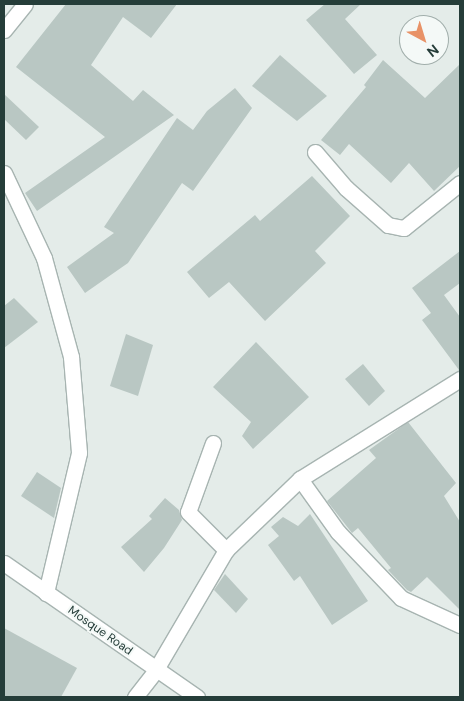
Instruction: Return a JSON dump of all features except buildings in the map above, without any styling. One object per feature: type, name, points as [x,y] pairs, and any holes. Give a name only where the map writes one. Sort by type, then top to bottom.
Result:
[{"type":"street","points":[[4,30],[25,4]]},
{"type":"street","points":[[315,152],[346,188],[388,225],[404,228],[460,183]]},
{"type":"street","points":[[4,173],[44,258],[71,357],[79,453],[46,593]]},
{"type":"street","points":[[135,697],[156,671],[226,550],[300,479],[460,379]]},
{"type":"street","points":[[213,443],[188,512],[226,550]]},
{"type":"street","points":[[300,479],[338,532],[401,598],[460,625]]},
{"type":"street","name":"Mosque Road","points":[[4,563],[156,671],[197,697]]}]
